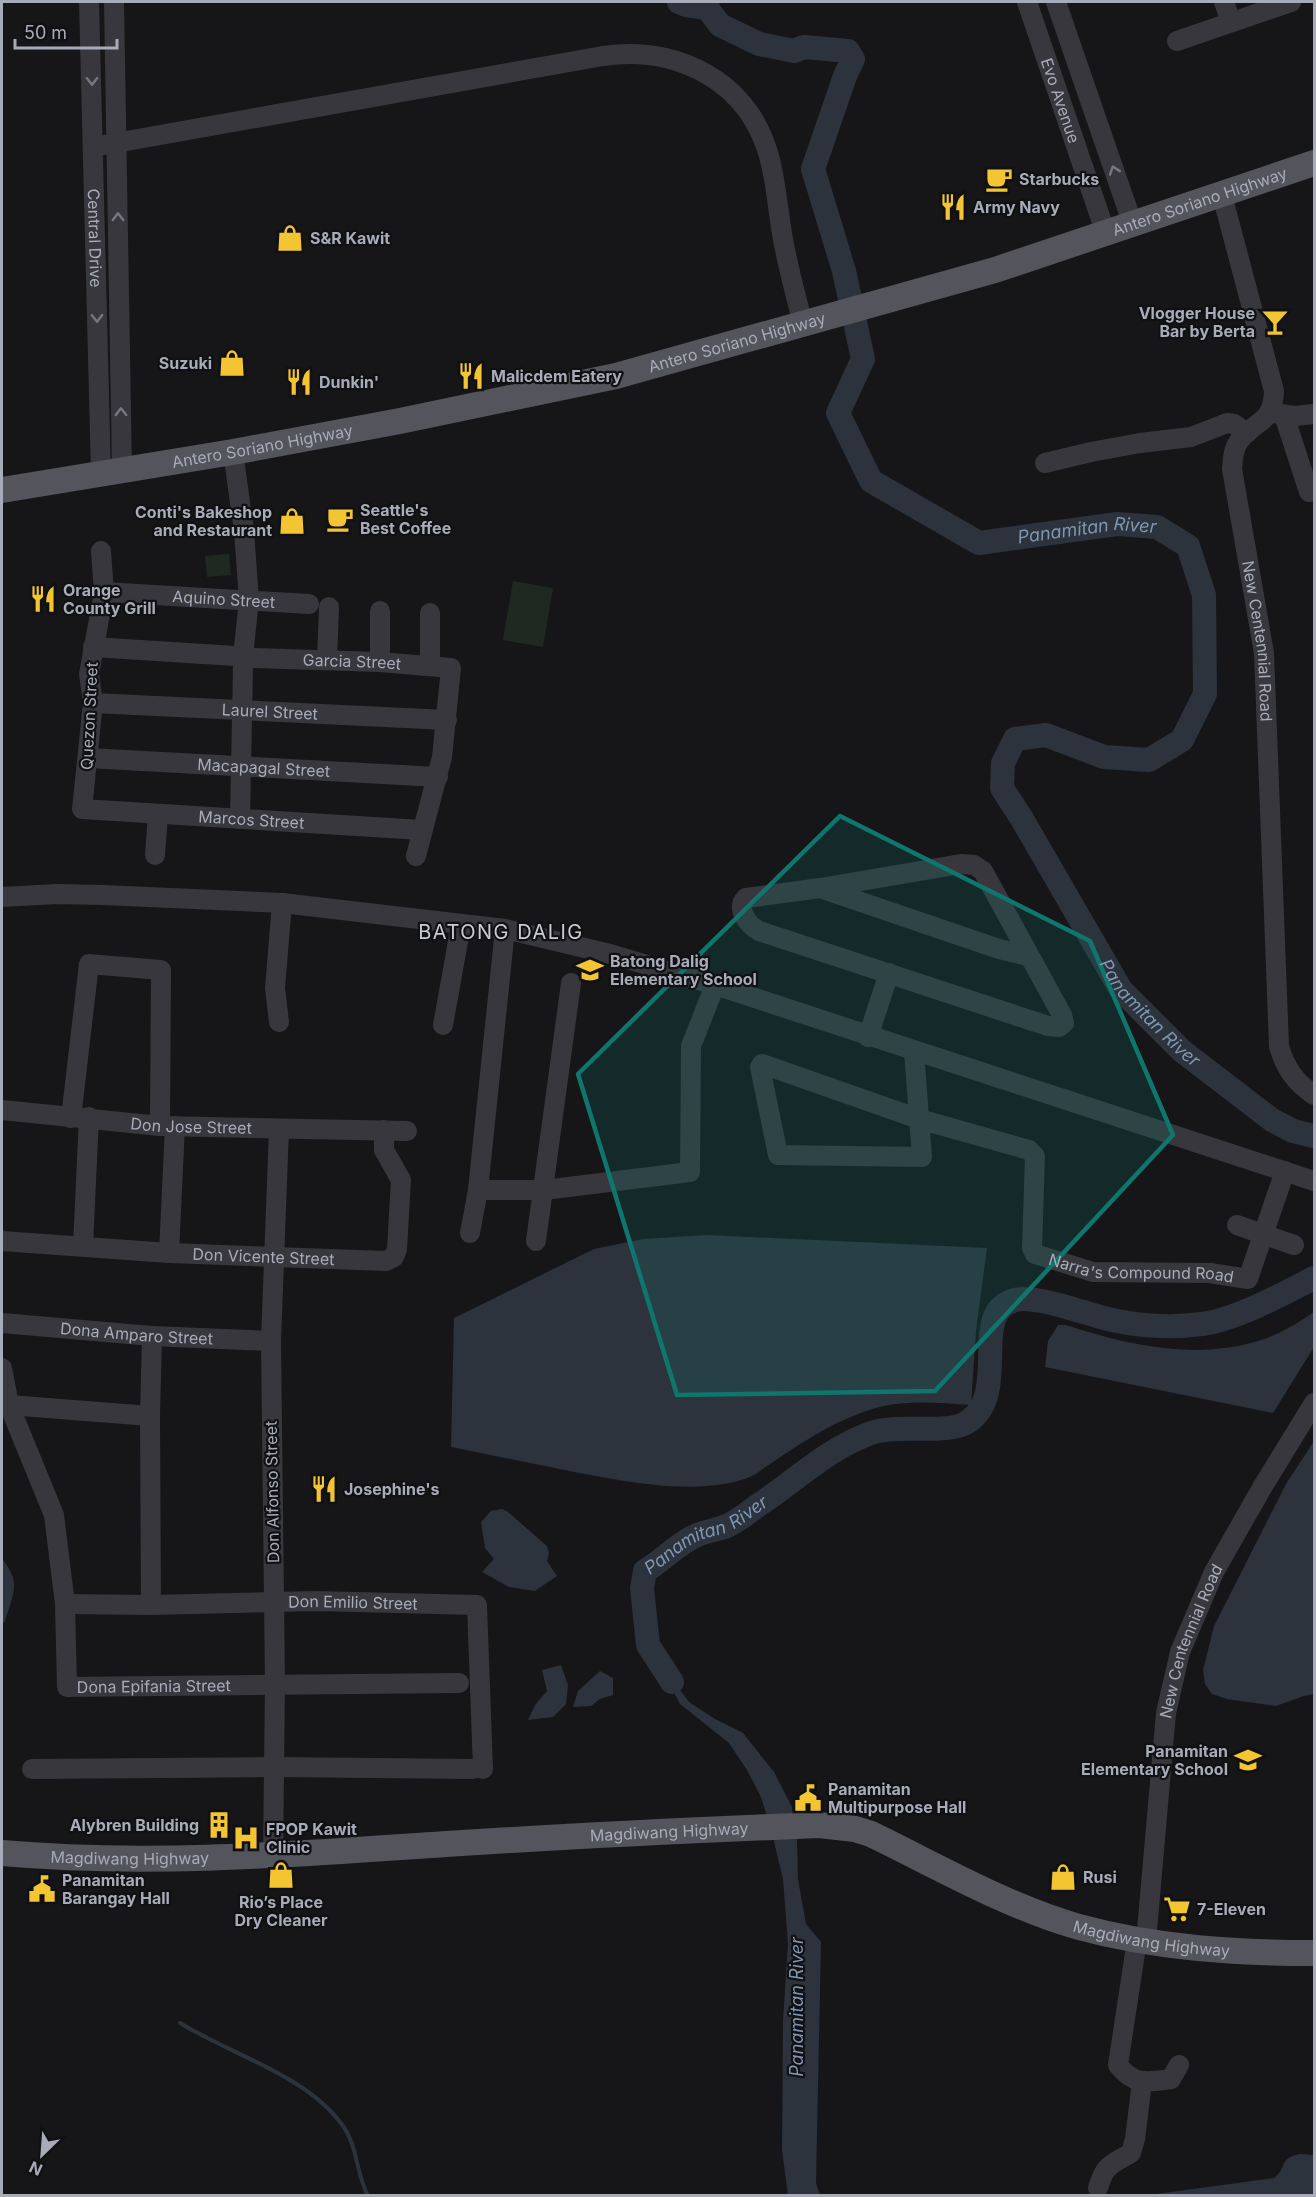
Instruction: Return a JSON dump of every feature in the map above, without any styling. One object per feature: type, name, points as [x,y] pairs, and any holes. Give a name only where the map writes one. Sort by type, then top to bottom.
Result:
[{"type":"main road","name":"Antero Soriano Highway","points":[[2,490],[400,422],[616,376],[985,273],[1314,163]]},
{"type":"main road","name":"Magdiwang Highway","points":[[2,1852],[115,1859],[273,1856],[522,1839],[799,1826],[838,1827],[862,1831],[1022,1906],[1078,1926],[1141,1941],[1209,1950],[1314,1953]]},
{"type":"street","name":"Central Drive","points":[[90,2],[93,147],[111,472]]},
{"type":"street","name":"Central Drive","points":[[111,472],[117,144],[114,2]]},
{"type":"street","name":"Evo Avenue","points":[[1027,2],[1106,234]]},
{"type":"street","name":"Evo Avenue","points":[[1056,2],[1133,225]]},
{"type":"street","points":[[1224,2],[1231,22]]},
{"type":"street","points":[[1178,41],[1291,2]]},
{"type":"street","points":[[93,147],[603,56],[634,53],[670,58],[700,69],[723,85],[745,108],[759,129],[770,160],[783,240],[802,324]]},
{"type":"street","points":[[1222,195],[1272,381],[1277,413],[1309,492]]},
{"type":"street","points":[[1277,413],[1314,414]]},
{"type":"street","name":"New Centennial Road","points":[[1277,413],[1247,433],[1235,448],[1232,469],[1264,653],[1279,1046],[1283,1061],[1291,1076],[1314,1095]]},
{"type":"street","points":[[1045,463],[1140,442],[1191,437],[1227,423],[1234,424],[1247,433]]},
{"type":"street","points":[[233,452],[244,531],[249,600],[244,657],[240,819]]},
{"type":"street","name":"Quezon Street","points":[[82,809],[93,703],[89,674],[104,592],[101,551]]},
{"type":"street","name":"Aquino Street","points":[[104,592],[309,604]]},
{"type":"street","points":[[327,660],[329,607]]},
{"type":"street","points":[[380,611],[380,662]]},
{"type":"street","points":[[430,613],[430,666]]},
{"type":"street","name":"Garcia Street","points":[[93,647],[244,657],[380,662],[451,668],[447,720]]},
{"type":"street","name":"Laurel Street","points":[[93,703],[447,720]]},
{"type":"street","points":[[416,856],[438,777],[447,720]]},
{"type":"street","name":"Macapagal Street","points":[[88,758],[438,777]]},
{"type":"street","name":"Marcos Street","points":[[82,809],[422,830]]},
{"type":"street","points":[[155,855],[158,814]]},
{"type":"street","points":[[961,864],[974,865],[984,871],[1028,956],[1062,1015],[1064,1023],[1059,1028],[759,931],[753,928],[747,920],[741,906],[746,898],[961,864]]},
{"type":"street","points":[[820,888],[999,949],[1028,956]]},
{"type":"street","points":[[2,897],[57,894],[282,903],[505,929],[610,954],[716,985],[868,1037],[1314,1181]]},
{"type":"street","points":[[279,1022],[275,988],[282,903]]},
{"type":"street","points":[[443,1025],[461,925]]},
{"type":"street","points":[[470,1233],[478,1190],[505,929]]},
{"type":"street","points":[[83,1246],[80,1118],[89,964],[162,970],[169,1253]]},
{"type":"street","points":[[868,1037],[889,973]]},
{"type":"street","points":[[536,1240],[571,983]]},
{"type":"street","points":[[478,1190],[544,1191],[690,1172],[691,1046],[716,985]]},
{"type":"street","points":[[914,1051],[922,1157],[778,1155],[760,1067],[762,1064],[919,1119]]},
{"type":"street","name":"Don Jose Street","points":[[2,1110],[167,1126],[407,1131]]},
{"type":"street","name":"Narra's Compound Road","points":[[919,1119],[1029,1150],[1035,1156],[1032,1248],[1035,1254],[1094,1272],[1210,1273],[1248,1279],[1285,1171]]},
{"type":"street","name":"Don Alfonso Street","points":[[273,1856],[275,1684],[271,1341],[276,1257],[279,1129]]},
{"type":"street","name":"Don Vicente Street","points":[[2,1241],[169,1253],[386,1261],[394,1257],[397,1248],[401,1180],[384,1150],[384,1130]]},
{"type":"street","points":[[1238,1225],[1294,1245]]},
{"type":"street","name":"Dona Amparo Street","points":[[2,1323],[152,1336],[271,1341]]},
{"type":"street","points":[[151,1605],[152,1336]]},
{"type":"street","name":"Dona Epifania Street","points":[[2,1368],[9,1405],[54,1515],[65,1604],[68,1687],[459,1683]]},
{"type":"street","name":"New Centennial Road","points":[[1142,2082],[1126,2075],[1118,2065],[1141,1941],[1165,1722],[1180,1652],[1214,1572],[1314,1403]]},
{"type":"street","points":[[9,1405],[150,1416]]},
{"type":"street","name":"Don Emilio Street","points":[[32,1768],[478,1769],[477,1605],[315,1601],[151,1605],[65,1604]]},
{"type":"street","points":[[1098,2188],[1102,2172],[1131,2153],[1136,2139],[1142,2082],[1171,2079],[1179,2066]]},
{"type":"highlighted area","points":[[840,816],[1090,941],[1173,1135],[935,1391],[677,1395],[578,1074]]},
{"type":"shaded area","points":[[229,554],[231,575],[207,577],[205,556]]},
{"type":"shaded area","points":[[513,581],[553,588],[543,647],[503,640]]},
{"type":"water","points":[[707,1235],[987,1248],[976,1331],[971,1405],[905,1403],[866,1411],[816,1434],[754,1475],[733,1482],[708,1486],[683,1487],[629,1482],[451,1447],[454,1318],[594,1249],[643,1239]]},
{"type":"water","points":[[1314,1312],[1314,1347],[1273,1413],[1045,1367],[1048,1341],[1058,1325],[1066,1325],[1113,1339],[1163,1348],[1213,1349],[1268,1338]]},
{"type":"water","points":[[1314,1441],[1314,1694],[1276,1706],[1227,1699],[1212,1694],[1205,1684],[1203,1670],[1214,1626],[1286,1484]]},
{"type":"water","points":[[502,1509],[547,1546],[549,1553],[547,1561],[557,1576],[535,1591],[509,1587],[482,1572],[494,1559],[485,1548],[481,1522],[491,1511]]},
{"type":"water","points":[[2,1559],[12,1575],[14,1589],[5,1621],[2,1624]]},
{"type":"water","points":[[654,1655],[689,1702],[743,1733],[774,1772],[792,1807],[797,1841],[798,1879],[806,1924],[821,1942],[816,2183],[820,2195],[788,2195],[782,2150],[783,2020],[788,1944],[783,1879],[771,1829],[761,1797],[729,1743],[680,1704]]},
{"type":"water","points":[[561,1665],[568,1685],[566,1704],[553,1717],[528,1720],[535,1705],[547,1691],[542,1670]]},
{"type":"water","points":[[600,1671],[613,1678],[613,1695],[600,1699],[591,1706],[573,1707],[578,1691]]},
{"type":"water","points":[[1300,2154],[1314,2155],[1314,2195],[1149,2195],[1274,2178],[1288,2158]]},
{"type":"waterway","name":"Panamitan River","points":[[679,2],[707,8],[720,25],[759,44],[794,51],[804,47],[848,51],[853,59],[813,169],[844,271],[863,359],[838,413],[871,481],[979,543],[1117,524],[1157,527],[1188,546],[1204,595],[1205,694],[1182,740],[1149,760],[1104,757],[1046,735],[1015,739],[1003,763],[1002,788],[1121,990],[1182,1051],[1272,1120],[1293,1131],[1314,1136]]},
{"type":"waterway","name":"Panamitan River","points":[[672,1682],[648,1645],[642,1588],[645,1571],[690,1539],[735,1522],[825,1457],[855,1440],[882,1430],[949,1428],[969,1421],[981,1408],[987,1391],[991,1336],[994,1320],[1001,1307],[1015,1300],[1024,1299],[1123,1322],[1156,1326],[1202,1324],[1245,1311],[1314,1278]]},
{"type":"waterway","points":[[180,2023],[290,2080],[328,2109],[348,2134],[368,2196]]},
{"type":"place","name":"Starbucks","points":[[999,179]]},
{"type":"place","name":"Army Navy","points":[[953,207]]},
{"type":"place","name":"S&R Kawit","points":[[290,238]]},
{"type":"place","name":"Vlogger House Bar by Berta","points":[[1275,322]]},
{"type":"place","name":"Suzuki","points":[[232,363]]},
{"type":"place","name":"Malicdem Eatery","points":[[471,376]]},
{"type":"place","name":"Dunkin'","points":[[299,382]]},
{"type":"place","name":"Seattle's Best Coffee","points":[[340,519]]},
{"type":"place","name":"Conti's Bakeshop and Restaurant","points":[[292,521]]},
{"type":"place","name":"Orange County Grill","points":[[43,599]]},
{"type":"place","name":"Batong Dalig Elementary School","points":[[590,970]]},
{"type":"place","name":"Josephine's","points":[[324,1489]]},
{"type":"place","name":"Panamitan Elementary School","points":[[1248,1760]]},
{"type":"place","name":"Panamitan Multipurpose Hall","points":[[808,1798]]},
{"type":"place","name":"Alybren Building","points":[[219,1825]]},
{"type":"place","name":"FPOP Kawit Clinic","points":[[246,1838]]},
{"type":"place","name":"Rio’s Place Dry Cleaner","points":[[281,1875]]},
{"type":"place","name":"Rusi","points":[[1063,1877]]},
{"type":"place","name":"Panamitan Barangay Hall","points":[[42,1889]]},
{"type":"place","name":"7-Eleven","points":[[1177,1909]]},
{"type":"district","name":"BATONG DALIG","points":[[501,932]]}]
